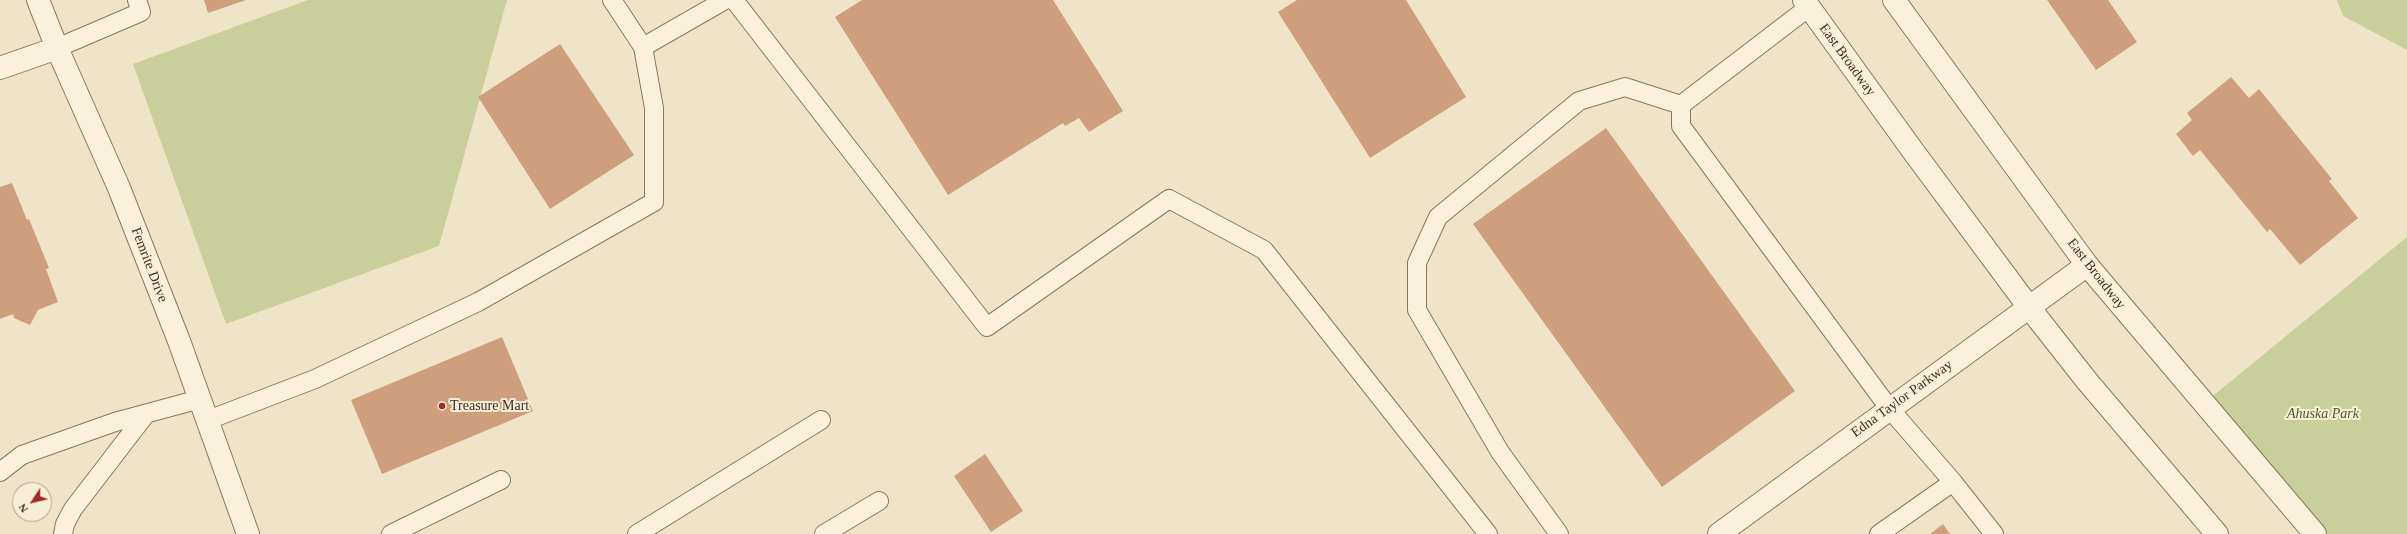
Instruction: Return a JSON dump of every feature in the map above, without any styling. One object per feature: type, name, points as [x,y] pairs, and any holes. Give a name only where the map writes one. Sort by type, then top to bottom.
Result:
[{"type":"street","name":"Femrite Drive","points":[[38,0],[57,48],[119,188],[208,420],[248,534]]},
{"type":"street","name":"East Broadway","points":[[1894,0],[2086,265],[2316,534]]},
{"type":"street","name":"East Broadway","points":[[1806,4],[2028,306],[2086,381],[2217,534]]},
{"type":"street","points":[[0,68],[57,48]]},
{"type":"street","name":"Edna Taylor Parkway","points":[[1719,534],[2028,306],[2086,265]]},
{"type":"lane","points":[[57,48],[141,12],[137,0]]},
{"type":"lane","points":[[208,420],[314,379],[478,302],[654,202],[654,108],[643,47],[612,0]]},
{"type":"lane","points":[[643,47],[725,0]]},
{"type":"lane","points":[[734,0],[987,328],[1170,199],[1264,250],[1488,534]]},
{"type":"lane","points":[[1681,105],[1806,4]]},
{"type":"lane","points":[[1559,534],[1500,452],[1417,310],[1416,262],[1438,217],[1579,101],[1625,87],[1681,105]]},
{"type":"lane","points":[[1681,105],[1681,126],[1889,408],[1953,482],[1994,534]]},
{"type":"lane","points":[[0,472],[22,455],[115,422],[200,399]]},
{"type":"lane","points":[[63,534],[65,524],[73,509],[146,414]]},
{"type":"lane","points":[[637,534],[821,420]]},
{"type":"lane","points":[[391,534],[501,480]]},
{"type":"lane","points":[[1879,534],[1953,482]]},
{"type":"lane","points":[[824,534],[879,501]]},
{"type":"green space","points":[[308,0],[507,0],[439,246],[226,324],[133,64]]},
{"type":"green space","points":[[2337,0],[2407,0],[2407,50],[2343,16]]},
{"type":"green space","name":"Ahuska Park","points":[[2407,237],[2407,534],[2315,534],[2203,404]]},
{"type":"building","points":[[204,0],[246,0],[208,13]]},
{"type":"building","points":[[862,0],[1053,0],[1123,111],[1089,132],[1079,118],[1065,126],[1063,123],[948,195],[835,17]]},
{"type":"building","points":[[1297,0],[1406,0],[1466,97],[1370,158],[1278,12]]},
{"type":"building","points":[[2047,0],[2108,0],[2137,42],[2096,70]]},
{"type":"building","points":[[560,44],[634,155],[550,209],[478,97]]},
{"type":"building","points":[[2231,77],[2249,98],[2259,89],[2332,179],[2329,181],[2358,218],[2300,265],[2270,229],[2267,232],[2200,150],[2193,156],[2176,134],[2192,120],[2187,113]]},
{"type":"building","points":[[1606,128],[1795,391],[1662,487],[1473,224]]},
{"type":"building","points":[[12,183],[27,220],[29,219],[49,268],[46,269],[58,302],[38,310],[30,325],[14,318],[13,314],[0,319],[0,187]]},
{"type":"building","name":"Treasure Mart","points":[[502,337],[533,411],[382,474],[351,400]]},
{"type":"building","points":[[985,454],[1023,511],[991,532],[954,476]]},
{"type":"building","points":[[1943,524],[1950,534],[1930,534]]},
{"type":"place","name":"Treasure Mart","points":[[442,406]]}]
